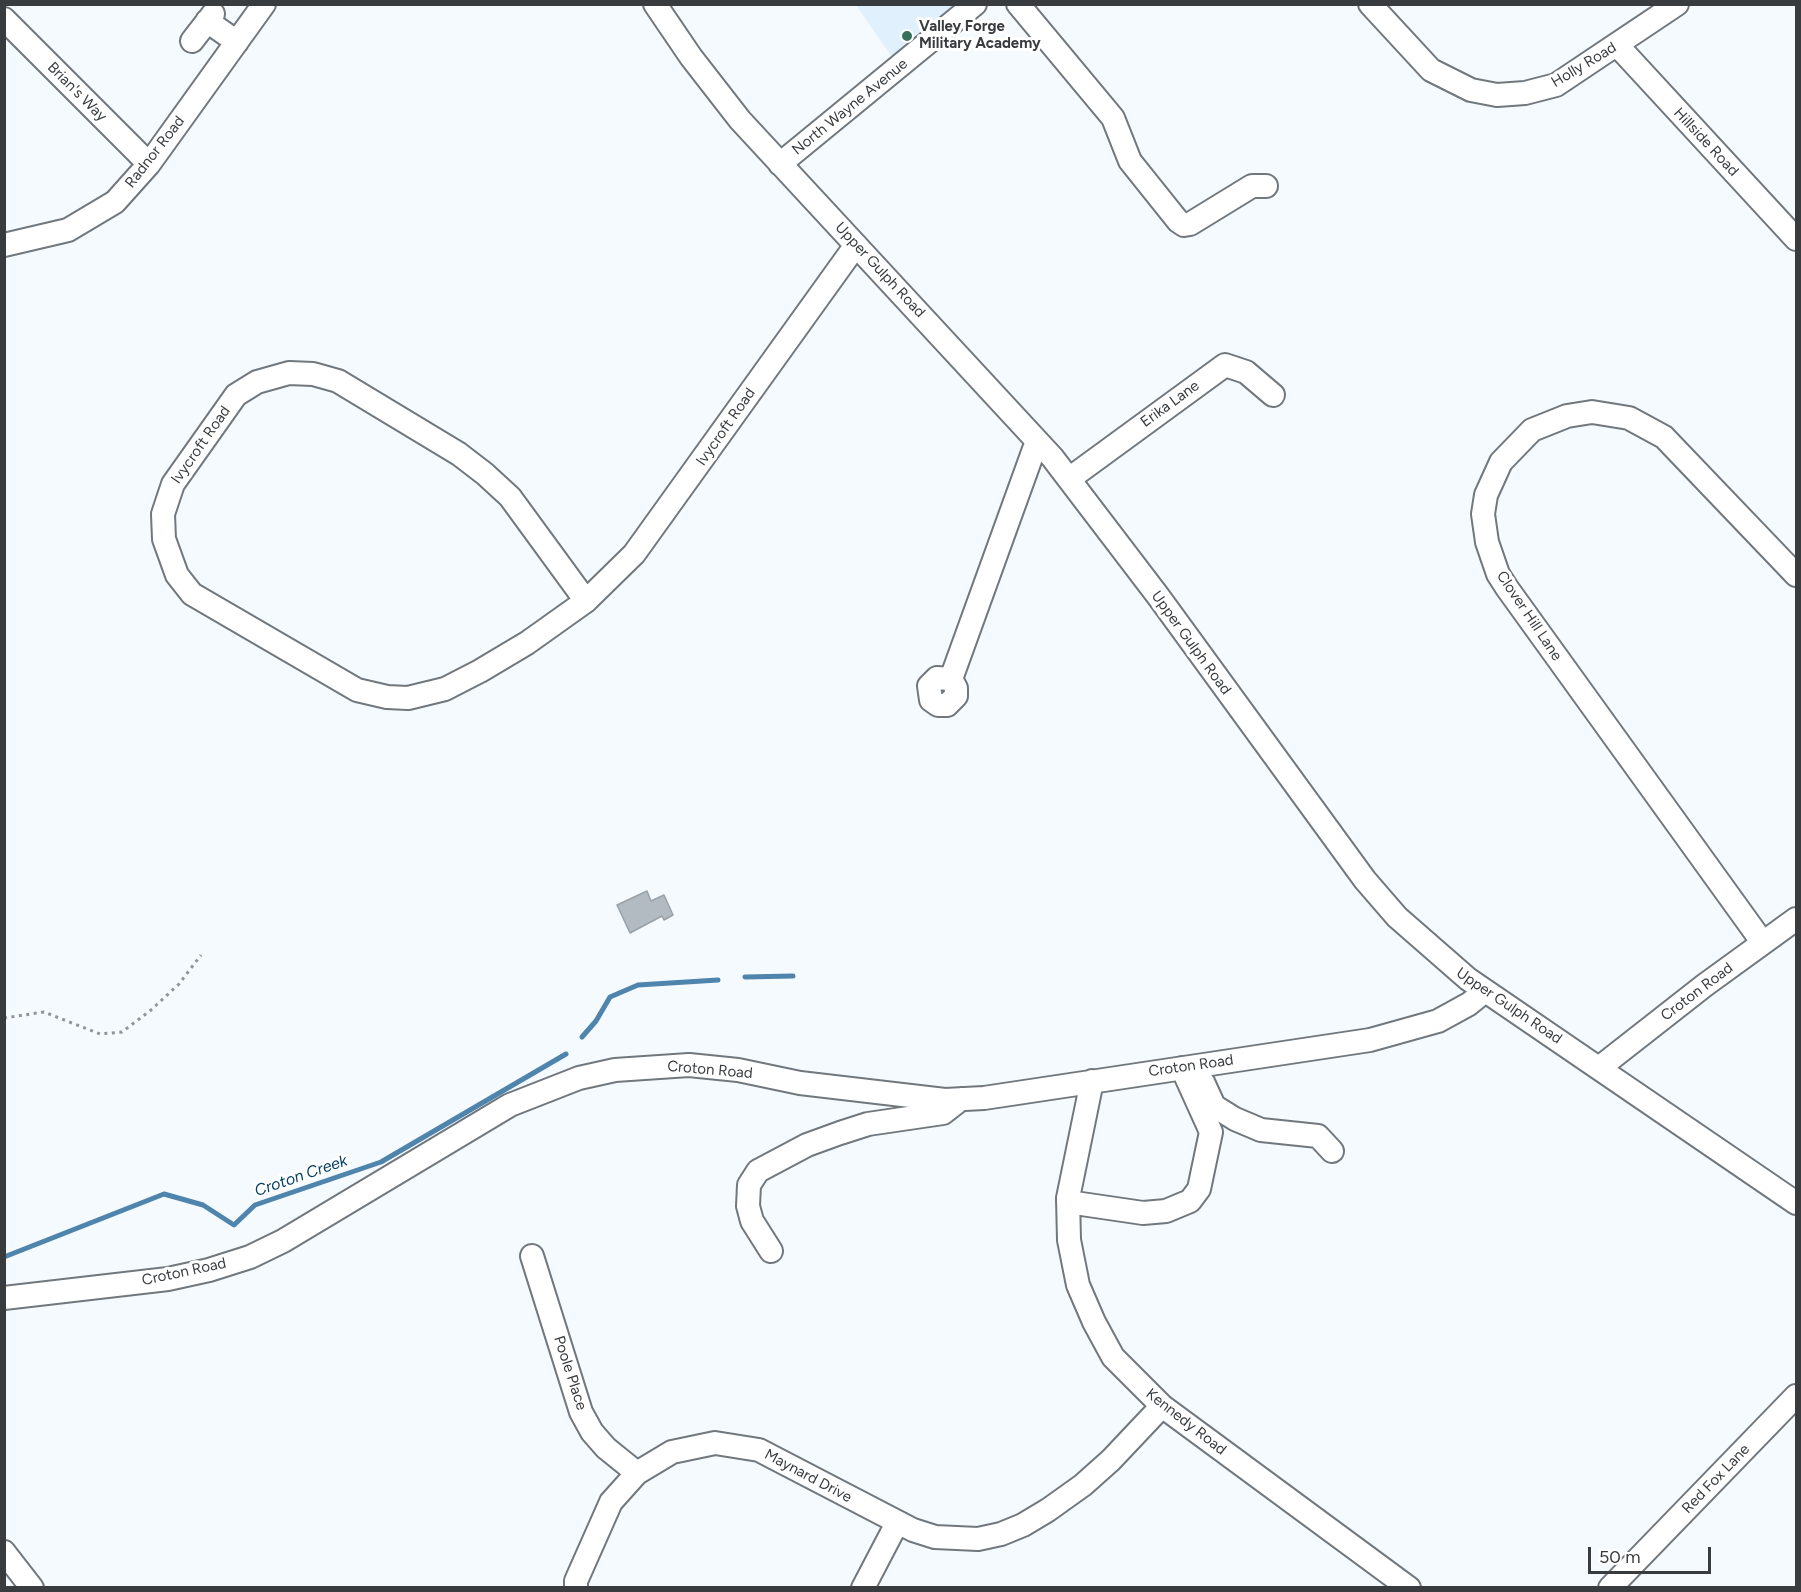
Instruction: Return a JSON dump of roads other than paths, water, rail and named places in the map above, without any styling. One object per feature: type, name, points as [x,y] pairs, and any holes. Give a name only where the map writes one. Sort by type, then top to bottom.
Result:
[{"type":"street","name":"Radnor Road","points":[[4,245],[68,230],[115,202],[149,164],[264,4]]},
{"type":"street","name":"Upper Gulph Road","points":[[655,4],[691,57],[740,120],[1069,478],[1365,880],[1397,917],[1434,952],[1485,991],[1797,1203]]},
{"type":"street","name":"North Wayne Avenue","points":[[780,164],[975,4]]},
{"type":"street","points":[[1018,4],[1113,118],[1130,161],[1168,210],[1184,225],[1209,214],[1252,186],[1266,186]]},
{"type":"street","name":"Holly Road","points":[[1370,4],[1431,70],[1471,90],[1497,95],[1525,93],[1557,85],[1677,4]]},
{"type":"street","points":[[192,41],[210,17],[237,42]]},
{"type":"street","name":"Brian's Way","points":[[4,19],[149,164]]},
{"type":"street","name":"Hillside Road","points":[[1617,45],[1797,238]]},
{"type":"street","name":"Ivycroft Road","points":[[586,601],[515,504],[485,474],[459,454],[338,381],[313,374],[275,375],[236,395],[172,484],[163,514],[167,554],[177,575],[192,594],[357,690],[368,694],[408,698],[445,688],[526,643],[586,601],[634,554],[856,245]]},
{"type":"street","name":"Erika Lane","points":[[1069,478],[1225,364],[1245,372],[1272,395]]},
{"type":"street","name":"Clover Hill Lane","points":[[1763,943],[1498,574],[1487,542],[1484,514],[1486,495],[1501,462],[1532,430],[1567,416],[1592,412],[1629,418],[1664,437],[1797,575]]},
{"type":"street","points":[[951,679],[1037,441]]},
{"type":"street","name":"Croton Road","points":[[1599,1068],[1797,918]]},
{"type":"street","name":"Croton Road","points":[[4,1298],[168,1279],[209,1270],[250,1257],[283,1241],[510,1105],[579,1078],[615,1070],[689,1065],[738,1070],[800,1083],[945,1100],[984,1098],[1370,1040],[1438,1021],[1469,1004],[1485,991]]},
{"type":"street","points":[[1190,1067],[1214,1106],[1235,1119],[1261,1130],[1318,1136],[1332,1151]]},
{"type":"street","points":[[1068,1202],[1143,1213],[1166,1211],[1190,1201],[1199,1189],[1210,1132],[1190,1067]]},
{"type":"street","name":"Kennedy Road","points":[[1092,1081],[1068,1202],[1069,1240],[1078,1285],[1113,1357],[1162,1406],[1409,1587]]},
{"type":"street","points":[[771,1251],[752,1221],[748,1206],[749,1185],[758,1171],[807,1145],[840,1133],[868,1124],[943,1113],[961,1099]]},
{"type":"street","name":"Poole Place","points":[[532,1256],[581,1412],[592,1432],[606,1448],[637,1473]]},
{"type":"street","name":"Red Fox Lane","points":[[1610,1587],[1797,1396]]},
{"type":"street","name":"Maynard Drive","points":[[576,1587],[576,1581],[611,1502],[637,1473],[655,1460],[693,1446],[736,1445],[759,1450],[897,1522],[935,1537],[957,1539],[1001,1534],[1023,1526],[1083,1485],[1162,1406]]},
{"type":"street","points":[[863,1587],[897,1522]]},
{"type":"street","points":[[4,1552],[32,1587]]},
{"type":"waterway","name":"Croton Creek","points":[[745,977],[793,976]]},
{"type":"waterway","name":"Croton Creek","points":[[582,1037],[596,1021],[610,997],[638,985],[718,980]]},
{"type":"waterway","name":"Croton Creek","points":[[4,1257],[164,1194],[203,1205],[234,1225],[255,1205],[381,1162],[566,1054]]},
{"type":"place","name":"Valley Forge Military Academy","points":[[907,36]]}]
